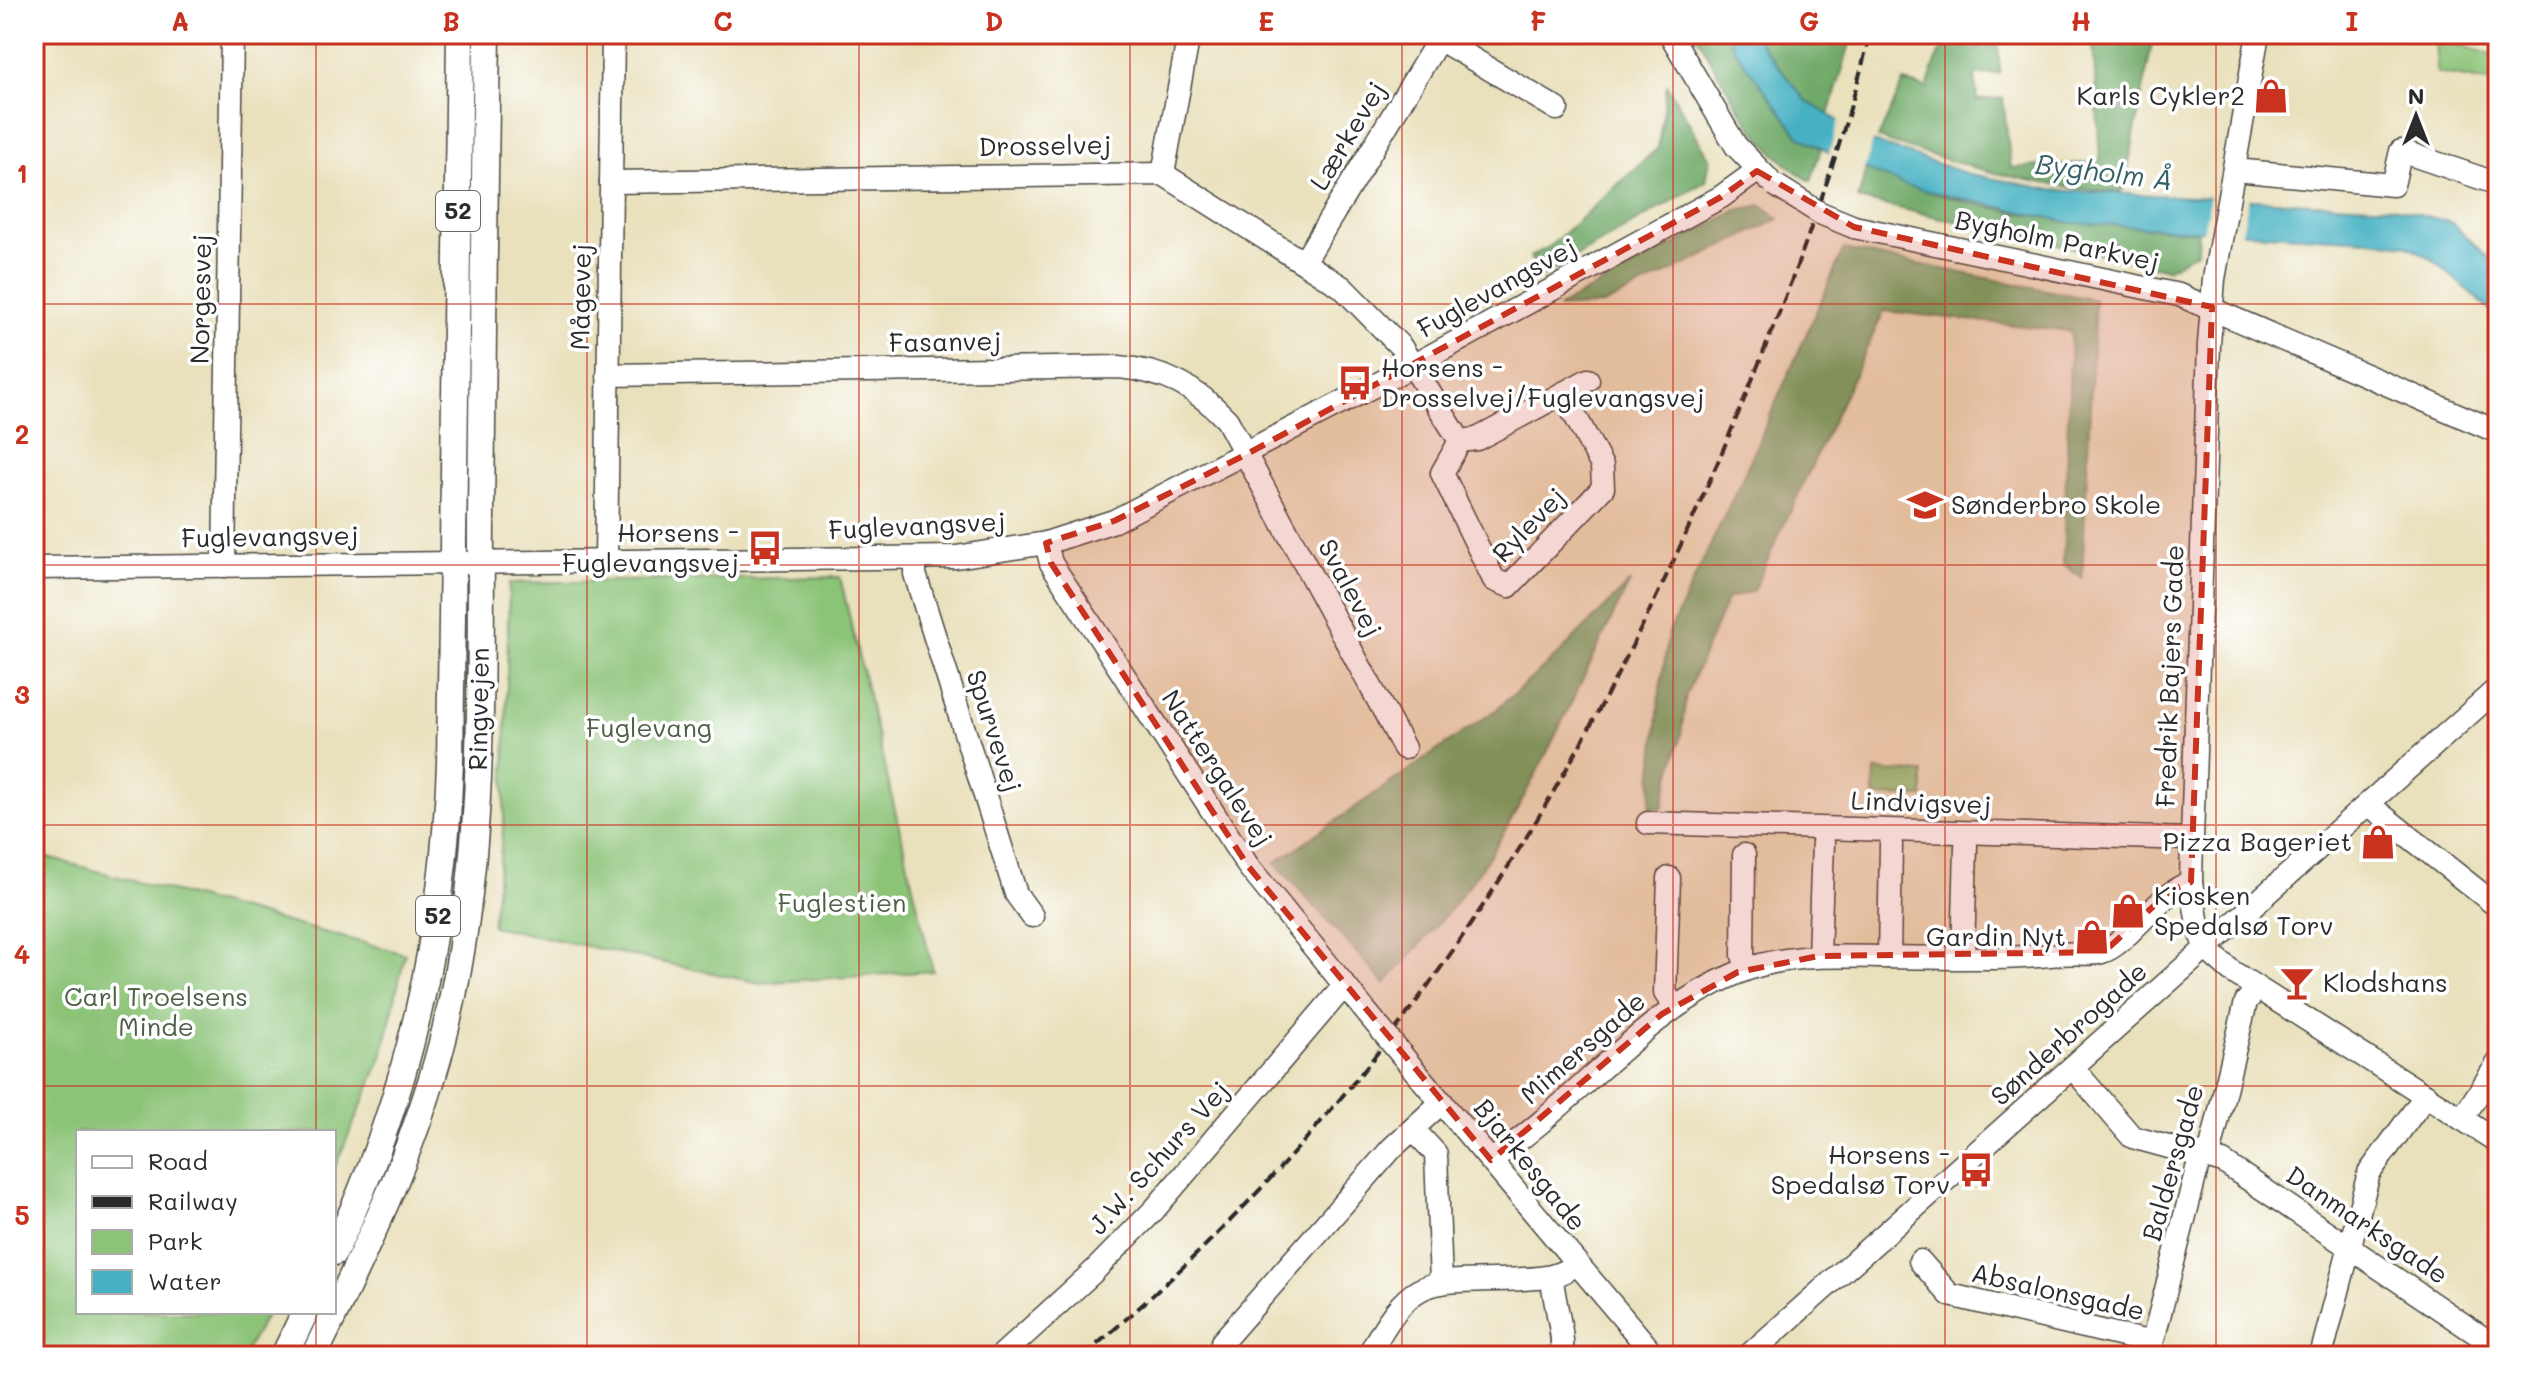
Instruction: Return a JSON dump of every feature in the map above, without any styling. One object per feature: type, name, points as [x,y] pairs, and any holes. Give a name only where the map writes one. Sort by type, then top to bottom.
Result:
[{"type":"main road","name":"Ringvejen","points":[[336,1247],[378,1152],[403,1079],[431,961],[448,822],[460,34]]},
{"type":"main road","name":"Ringvejen","points":[[336,1308],[407,1155],[453,997],[468,905],[474,837],[482,563],[487,34]]},
{"type":"main road","points":[[284,1356],[304,1314]]},
{"type":"main road","name":"Ringvejen","points":[[314,1356],[333,1314]]},
{"type":"street","name":"Norgesvej","points":[[224,566],[232,34]]},
{"type":"street","name":"Mågevej","points":[[606,561],[613,34]]},
{"type":"street","points":[[1189,34],[1163,174],[1353,296],[1414,365],[1460,441],[1477,439],[1588,380]]},
{"type":"street","name":"Bygholm Parkvej","points":[[1670,34],[1736,146],[1757,171],[1820,213],[1854,227],[2179,295],[2498,432]]},
{"type":"street","name":"Fredrik Bajers Gade","points":[[2206,949],[2194,910],[2191,882],[2212,307],[2258,34]]},
{"type":"street","name":"Lærkevej","points":[[1304,262],[1440,36],[1557,109]]},
{"type":"street","points":[[2233,178],[2393,185],[2401,151],[2498,184]]},
{"type":"street","name":"Fuglevangsvej","points":[[34,568],[956,557],[1046,543],[1114,521],[1247,454],[1721,197],[1757,171]]},
{"type":"street","name":"Drosselvej","points":[[611,182],[1163,174]]},
{"type":"street","name":"Fasanvej","points":[[608,375],[1135,369],[1173,378],[1203,397],[1227,420],[1247,454]]},
{"type":"street","name":"Rylevej","points":[[1460,441],[1442,473],[1494,580],[1509,586],[1603,488],[1602,466],[1563,393]]},
{"type":"street","name":"Svalevej","points":[[1247,454],[1404,748]]},
{"type":"street","name":"Nattergalevej","points":[[1046,543],[1051,563],[1266,892],[1363,1008]]},
{"type":"street","name":"Spurvevej","points":[[915,558],[915,574],[1016,894],[1032,916]]},
{"type":"street","name":"Sønderbrogade","points":[[1748,1356],[2498,688]]},
{"type":"street","points":[[2368,804],[2498,907]]},
{"type":"street","name":"Lindvigsvej","points":[[1648,823],[2192,839]]},
{"type":"street","points":[[1819,956],[1823,842]]},
{"type":"street","points":[[1889,957],[1891,845]]},
{"type":"street","points":[[1963,957],[1966,846]]},
{"type":"street","points":[[1744,855],[1743,955],[1747,969]]},
{"type":"street","name":"Mimersgade","points":[[1669,878],[1665,993],[1674,1006]]},
{"type":"street","name":"Mimersgade","points":[[1491,1160],[1553,1112],[1674,1006],[1747,969],[1819,956],[2047,956],[2104,952],[2170,891],[2191,882]]},
{"type":"street","points":[[2206,949],[2257,988],[2498,1142]]},
{"type":"street","name":"J.W. Schurs Vej","points":[[1002,1355],[1092,1273],[1154,1210],[1344,986]]},
{"type":"street","name":"Baldersgade","points":[[2150,1350],[2200,1157],[2211,1148],[2246,1002],[2257,988]]},
{"type":"street","name":"Bjarkesgade","points":[[1363,1008],[1575,1265],[1655,1356]]},
{"type":"street","points":[[2462,1119],[2498,1063]]},
{"type":"street","name":"Danmarksgade","points":[[2073,1068],[2132,1137],[2223,1162],[2498,1348]]},
{"type":"street","points":[[2321,1356],[2369,1173],[2426,1095]]},
{"type":"street","points":[[1222,1342],[1392,1148],[1442,1102]]},
{"type":"street","points":[[1414,1130],[1436,1154],[1441,1283]]},
{"type":"street","name":"Absalonsgade","points":[[1920,1261],[1950,1295],[2150,1350]]},
{"type":"street","points":[[1368,1356],[1404,1298],[1415,1290],[1441,1283],[1552,1277],[1575,1265]]},
{"type":"street","points":[[1552,1277],[1553,1300],[1563,1338],[1561,1356]]},
{"type":"highlighted area","points":[[1757,171],[1854,227],[2212,307],[2191,882],[2170,891],[2104,952],[1819,956],[1738,972],[1662,1014],[1491,1160],[1248,866],[1051,563],[1046,543],[1114,521],[1247,454],[1721,197]]},
{"type":"green space","points":[[1696,34],[1729,34],[1733,47],[1799,136],[1821,148],[1811,181],[1791,168],[1758,135]]},
{"type":"green space","points":[[1753,34],[1848,34],[1849,47],[1829,115],[1805,100]]},
{"type":"green space","points":[[1983,34],[1997,34],[2000,73],[1975,75],[1977,100],[2003,98],[2011,168],[2100,162],[2093,41],[2109,34],[2154,34],[2124,188],[2120,192],[2027,180],[1878,138],[1904,82],[1927,88],[1939,53],[1957,37],[1963,47],[1974,50],[1983,45]]},
{"type":"green space","points":[[2435,39],[2498,56],[2498,84],[2437,73]]},
{"type":"green space","points":[[1667,85],[1710,159],[1706,181],[1541,277],[1530,257],[1549,247],[1658,148]]},
{"type":"green space","points":[[1866,169],[1948,197],[2029,215],[2198,231],[2197,252],[2167,269],[1858,199]]},
{"type":"green space","points":[[1762,205],[1779,219],[1603,305],[1557,308],[1737,210]]},
{"type":"green space","points":[[1844,249],[2095,300],[2082,578],[2063,564],[2071,331],[1884,311],[1753,591],[1727,599],[1686,695],[1681,734],[1662,809],[1650,807],[1660,689],[1669,632],[1742,479]]},
{"type":"green space","name":"Fuglevang","points":[[840,577],[933,971],[759,983],[492,926],[504,821],[509,583]]},
{"type":"green space","points":[[1630,582],[1549,749],[1495,847],[1457,901],[1385,984],[1275,863],[1497,709],[1560,653]]},
{"type":"green space","points":[[1875,771],[1923,773],[1923,797],[1874,796]]},
{"type":"green space","name":"Carl Troelsens Minde","points":[[34,854],[405,954],[382,1057],[336,1164],[336,1130],[76,1130],[76,1314],[267,1314],[243,1356],[34,1356]]},
{"type":"water","name":"Bygholm Å","points":[[1729,34],[1753,34],[1805,100],[1873,142],[1965,173],[2052,190],[2393,207],[2452,223],[2498,267],[2498,317],[2432,259],[2406,245],[2370,240],[2072,223],[1906,186],[1843,160],[1799,136],[1733,47]]},
{"type":"pier","points":[[1840,117],[1874,139],[1863,172],[1828,156]]},
{"type":"pier","points":[[2210,195],[2249,197],[2241,236],[2203,233]]},
{"type":"railway","points":[[1083,1356],[1193,1257],[1293,1153],[1385,1044],[1468,929],[1543,809],[1613,684],[1677,554],[1736,419],[1810,229],[1843,132],[1870,34]]},
{"type":"place","name":"Karls Cykler2","points":[[2271,96]]},
{"type":"place","name":"Horsens - Drosselvej/Fuglevangsvej","points":[[1355,383]]},
{"type":"place","name":"Sønderbro Skole","points":[[1925,505]]},
{"type":"place","name":"Horsens - Fuglevangsvej","points":[[765,548]]},
{"type":"place","name":"Pizza Bageriet","points":[[2378,842]]},
{"type":"place","name":"Kiosken Spedalsø Torv","points":[[2128,911]]},
{"type":"place","name":"Gardin Nyt","points":[[2092,937]]},
{"type":"place","name":"Klodshans","points":[[2297,983]]},
{"type":"place","name":"Horsens - Spedalsø Torv","points":[[1976,1170]]},
{"type":"park label","name":"Fuglestien","points":[[842,903]]}]
